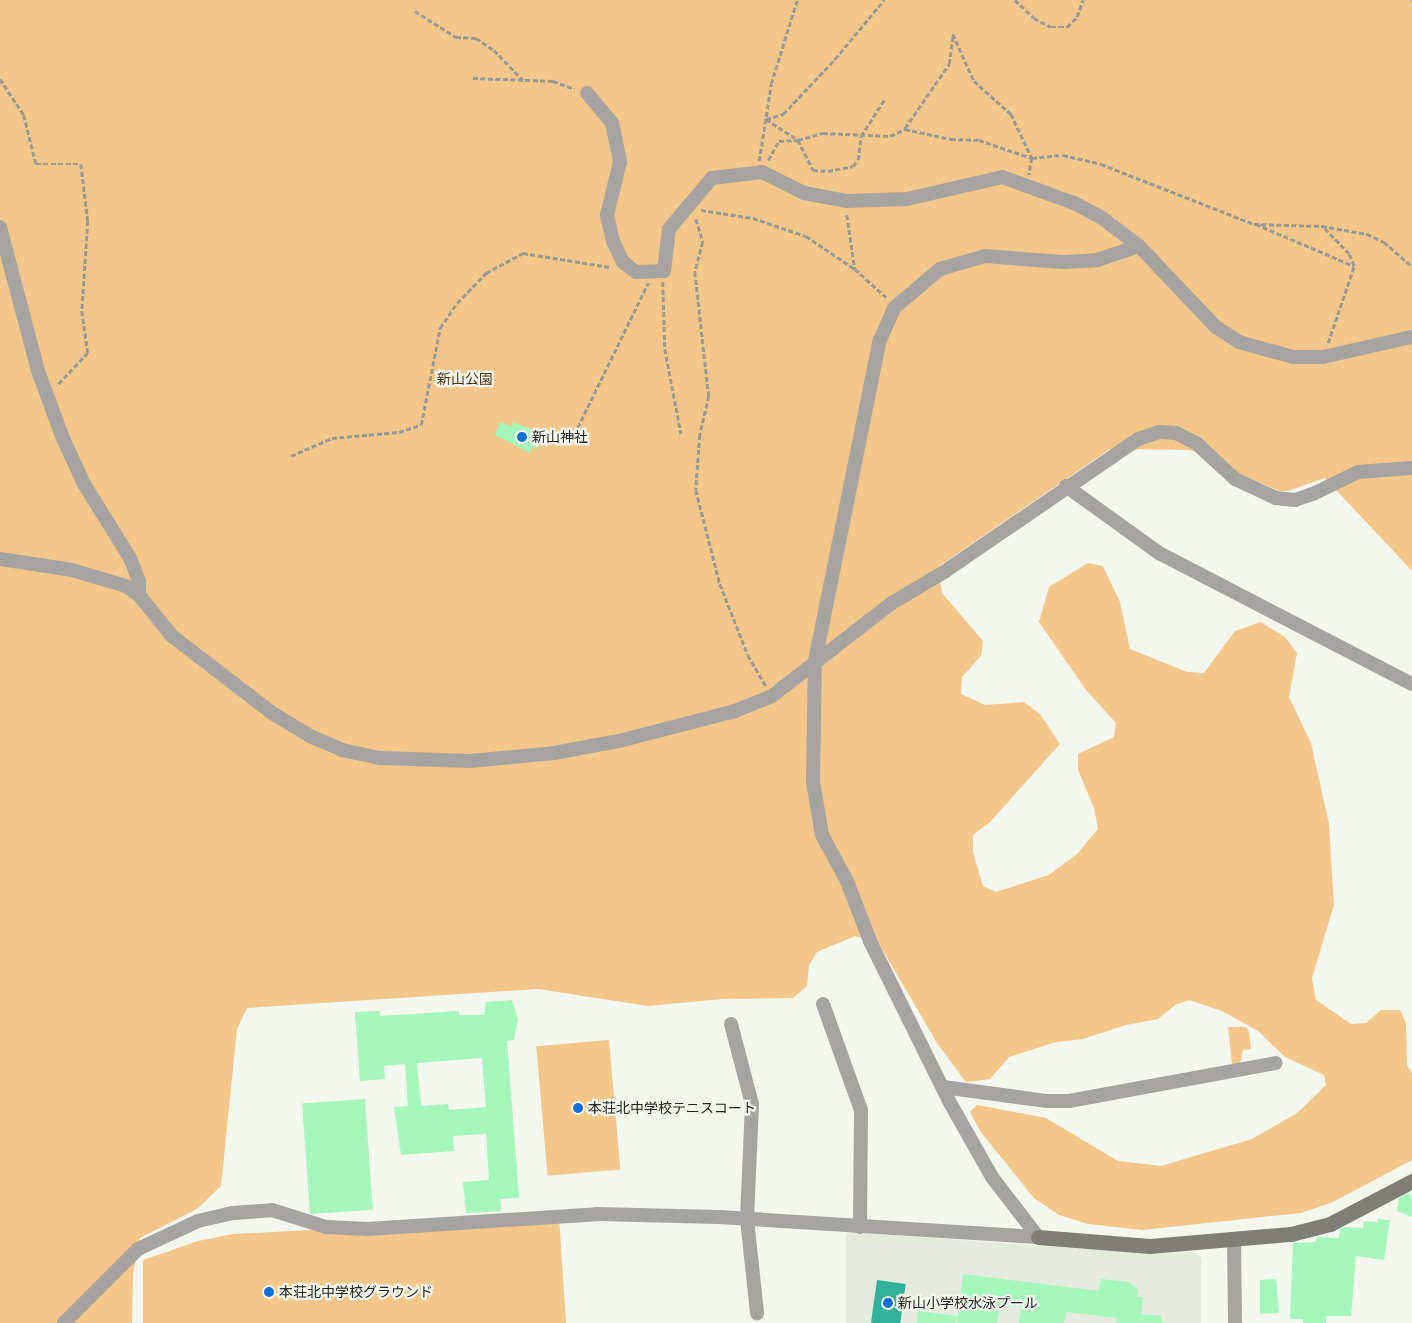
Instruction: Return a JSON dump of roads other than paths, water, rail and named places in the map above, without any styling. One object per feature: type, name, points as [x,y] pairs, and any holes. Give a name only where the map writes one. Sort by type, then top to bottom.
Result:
[{"type":"street","points":[[587,93],[612,123],[620,162],[607,215],[613,241],[623,262],[636,272],[658,272],[669,229],[690,209],[712,178],[762,172],[804,193],[848,200],[907,199],[1002,177],[1102,218],[1139,246],[1216,327],[1239,342],[1293,357],[1323,357],[1412,337]]},
{"type":"street","points":[[0,227],[47,396],[84,484],[130,558],[140,582],[139,595]]},
{"type":"street","points":[[1038,1237],[992,1177],[943,1087],[870,941],[847,880],[822,835],[813,782],[815,661],[880,340],[894,308],[940,269],[985,256],[1062,262],[1097,260],[1139,246]]},
{"type":"street","points":[[0,559],[72,570],[126,586],[139,595],[172,636],[272,713],[312,737],[342,750],[381,758],[470,761],[554,754],[620,741],[735,711],[772,696],[892,603],[944,572],[1066,486],[1138,439],[1159,432],[1176,433],[1196,443],[1235,479],[1276,498],[1296,500],[1358,472],[1412,468]]},
{"type":"street","points":[[1066,486],[1159,553],[1412,684]]},
{"type":"street","points":[[822,1004],[861,1110],[860,1227]]},
{"type":"street","points":[[731,1024],[752,1104],[747,1220],[757,1313]]},
{"type":"street","points":[[943,1087],[1070,1101],[1276,1063]]},
{"type":"street","points":[[64,1323],[138,1249],[198,1222],[233,1213],[272,1210],[311,1225],[368,1229],[597,1214],[747,1220],[1038,1237],[1150,1246],[1291,1234],[1330,1224],[1412,1181]]},
{"type":"street","points":[[1234,1239],[1235,1323]]},
{"type":"place","name":"新山神社","points":[[522,437]]},
{"type":"place","name":"本荘北中学校テニスコート","points":[[578,1108]]},
{"type":"place","name":"本荘北中学校グラウンド","points":[[269,1292]]},
{"type":"place","name":"新山小学校水泳プール","points":[[888,1303]]},
{"type":"park label","name":"新山公園","points":[[465,379]]}]
